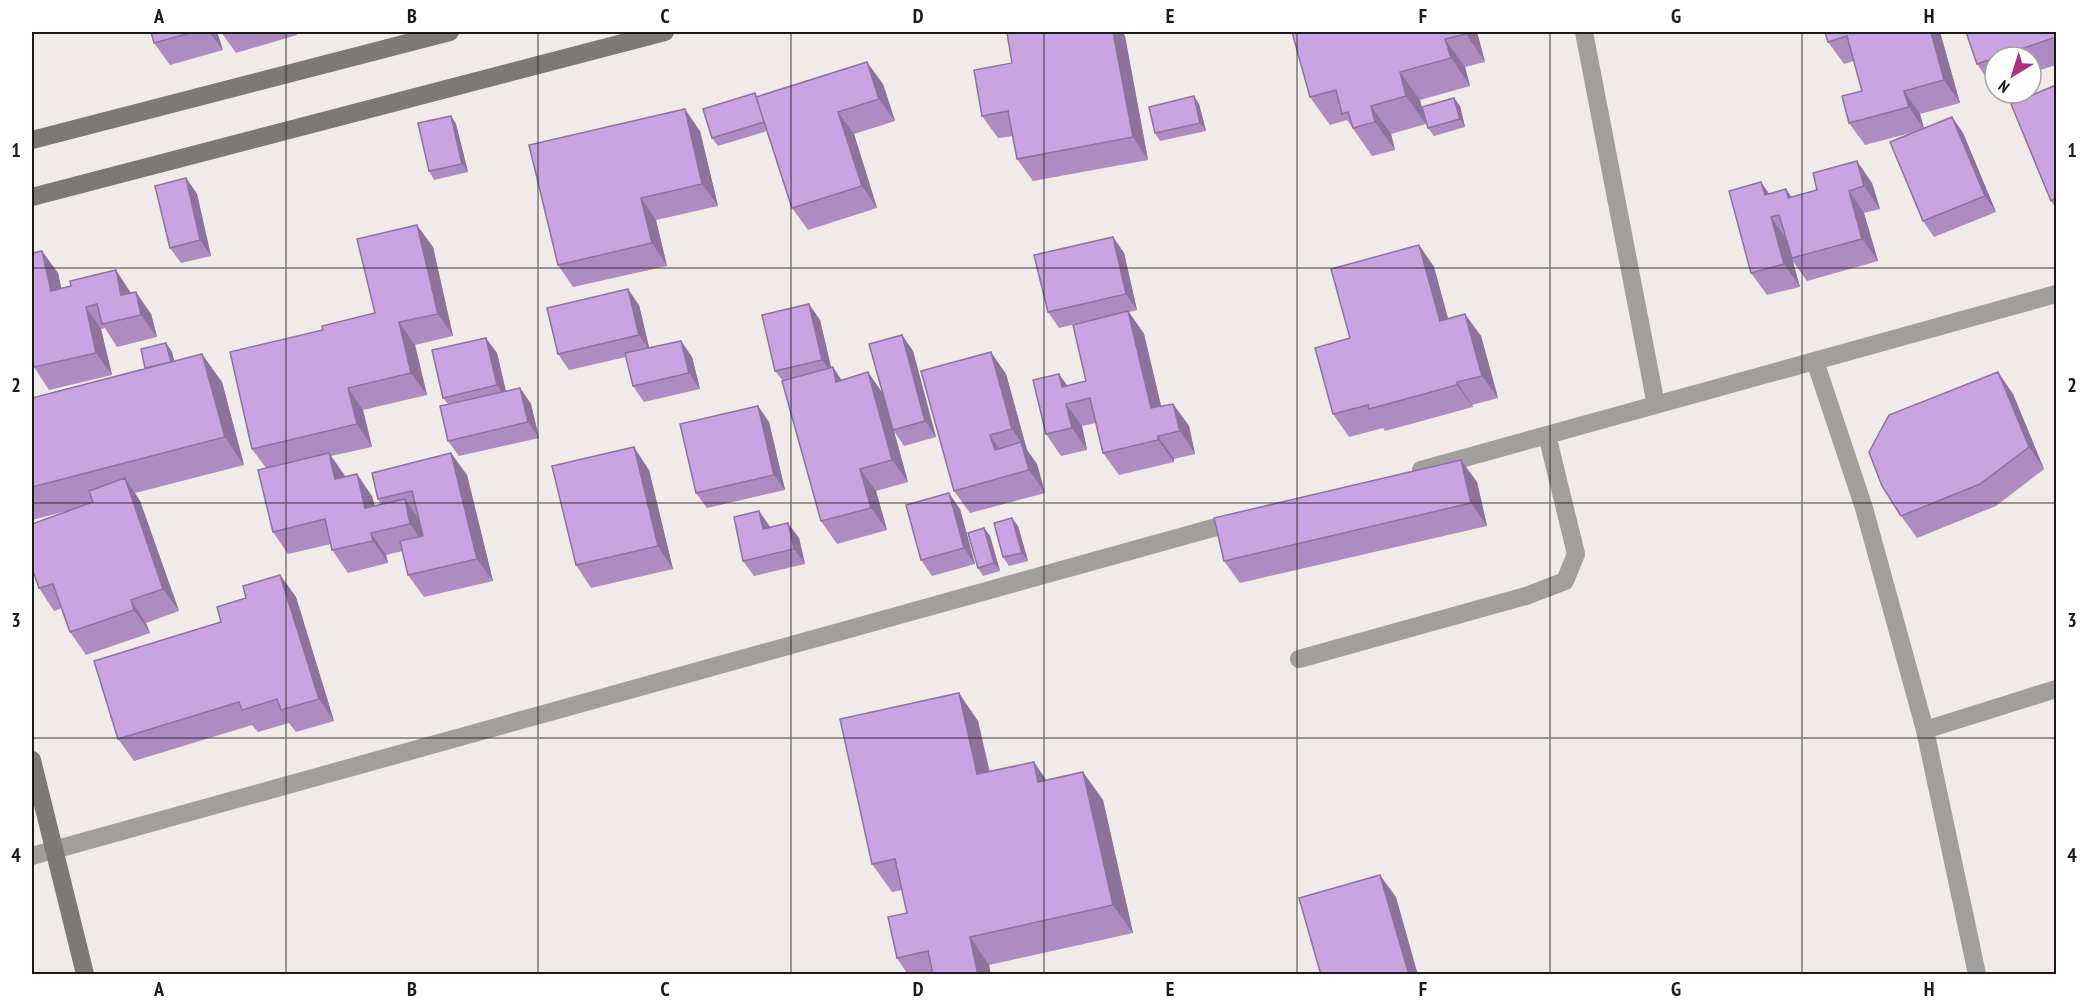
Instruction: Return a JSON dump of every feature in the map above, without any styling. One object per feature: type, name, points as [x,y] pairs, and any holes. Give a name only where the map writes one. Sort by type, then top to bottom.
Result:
[{"type":"street","points":[[32,140],[450,32]]},
{"type":"street","points":[[32,197],[664,32]]},
{"type":"street","points":[[1584,32],[1656,405]]},
{"type":"street","points":[[1398,477],[2056,294]]},
{"type":"street","points":[[1815,361],[1864,508],[1925,730],[1977,975]]},
{"type":"street","points":[[1299,659],[1526,596],[1565,581],[1576,554],[1547,435]]},
{"type":"street","points":[[32,856],[1260,515]]},
{"type":"street","points":[[1925,730],[2056,689]]},
{"type":"street","points":[[32,760],[86,975]]},
{"type":"building","points":[[151,32],[194,32],[154,43]]},
{"type":"building","points":[[1113,32],[1133,137],[1017,159],[1008,111],[982,116],[974,70],[1012,63],[1007,33]]},
{"type":"building","points":[[1292,32],[1465,32],[1466,34],[1445,39],[1451,58],[1400,72],[1406,96],[1371,106],[1375,122],[1353,128],[1348,112],[1342,114],[1336,90],[1310,97]]},
{"type":"building","points":[[1825,32],[1931,32],[1944,80],[1904,91],[1909,107],[1849,123],[1842,96],[1862,91],[1847,36],[1828,42]]},
{"type":"building","points":[[1966,32],[2056,32],[2056,37],[2033,45],[1983,45],[1983,62],[1977,64]]},
{"type":"building","points":[[867,62],[879,99],[838,112],[862,186],[792,208],[756,97]]},
{"type":"building","points":[[2056,85],[2056,198],[2051,201],[2011,105],[2043,105],[2043,90]]},
{"type":"building","points":[[755,93],[764,122],[712,138],[703,109]]},
{"type":"building","points":[[1194,96],[1200,123],[1155,133],[1149,107]]},
{"type":"building","points":[[1454,98],[1460,119],[1428,128],[1422,107]]},
{"type":"building","points":[[685,109],[702,184],[641,198],[652,243],[558,265],[529,145]]},
{"type":"building","points":[[451,116],[462,164],[429,171],[418,123]]},
{"type":"building","points":[[1952,117],[1985,196],[1923,221],[1890,142]]},
{"type":"building","points":[[1857,161],[1864,186],[1849,191],[1862,239],[1792,258],[1779,215],[1771,217],[1784,264],[1751,273],[1729,191],[1761,182],[1765,195],[1786,189],[1788,198],[1817,190],[1813,173]]},
{"type":"building","points":[[186,178],[200,240],[170,248],[155,186]]},
{"type":"building","points":[[417,225],[438,314],[399,322],[411,373],[348,388],[357,424],[252,449],[230,352],[323,330],[322,326],[375,313],[357,239]]},
{"type":"building","points":[[1113,237],[1126,294],[1048,312],[1034,255]]},
{"type":"building","points":[[1419,245],[1440,321],[1465,314],[1482,376],[1369,409],[1368,405],[1333,414],[1315,348],[1350,338],[1331,269]]},
{"type":"building","points":[[42,251],[51,291],[71,286],[70,281],[116,270],[121,295],[136,292],[141,315],[102,324],[97,304],[86,307],[96,353],[34,367],[32,359],[32,253]]},
{"type":"building","points":[[628,289],[639,335],[558,354],[547,308]]},
{"type":"building","points":[[809,304],[822,360],[775,371],[762,315]]},
{"type":"building","points":[[1128,311],[1151,408],[1173,404],[1180,431],[1158,436],[1158,440],[1103,453],[1090,398],[1066,404],[1072,428],[1046,434],[1033,380],[1059,374],[1062,387],[1086,381],[1073,325]]},
{"type":"building","points":[[902,335],[925,421],[893,430],[869,344]]},
{"type":"building","points":[[486,338],[497,385],[443,398],[432,350]]},
{"type":"building","points":[[681,341],[689,373],[633,386],[625,353]]},
{"type":"building","points":[[166,343],[171,362],[145,368],[141,349]]},
{"type":"building","points":[[991,352],[1012,429],[990,435],[995,450],[1021,442],[1029,470],[954,491],[921,371]]},
{"type":"building","points":[[202,354],[225,437],[32,487],[32,398]]},
{"type":"building","points":[[833,367],[836,382],[868,372],[892,460],[860,469],[871,508],[821,521],[782,381]]},
{"type":"building","points":[[1998,372],[2029,447],[1980,484],[1901,516],[1882,486],[1869,452],[1889,415]]},
{"type":"building","points":[[520,388],[528,422],[448,441],[440,406]]},
{"type":"building","points":[[758,406],[774,475],[696,493],[680,424]]},
{"type":"building","points":[[634,447],[658,546],[576,565],[552,466]]},
{"type":"building","points":[[329,453],[335,479],[357,474],[365,508],[405,499],[410,524],[371,533],[373,541],[332,550],[325,519],[273,532],[258,470]]},
{"type":"building","points":[[451,453],[477,559],[408,575],[400,541],[423,536],[412,491],[378,499],[372,473]]},
{"type":"building","points":[[1461,460],[1471,503],[1224,561],[1214,518]]},
{"type":"building","points":[[125,478],[163,589],[131,600],[134,610],[70,632],[53,584],[39,588],[32,568],[32,524],[93,502],[89,491]]},
{"type":"building","points":[[949,493],[964,548],[921,560],[906,505]]},
{"type":"building","points":[[759,511],[763,529],[788,523],[794,549],[743,561],[734,517]]},
{"type":"building","points":[[1012,518],[1022,553],[1003,557],[994,523]]},
{"type":"building","points":[[984,528],[994,563],[978,568],[968,533]]},
{"type":"building","points":[[280,575],[319,699],[281,710],[277,699],[242,710],[239,702],[118,739],[94,661],[221,622],[217,607],[246,598],[243,586]]},
{"type":"building","points":[[959,693],[977,774],[1034,762],[1038,782],[1083,772],[1113,905],[970,937],[978,975],[933,975],[928,951],[897,958],[888,917],[907,913],[895,859],[872,864],[840,719]]},
{"type":"building","points":[[1380,875],[1409,975],[1321,975],[1299,898]]}]
